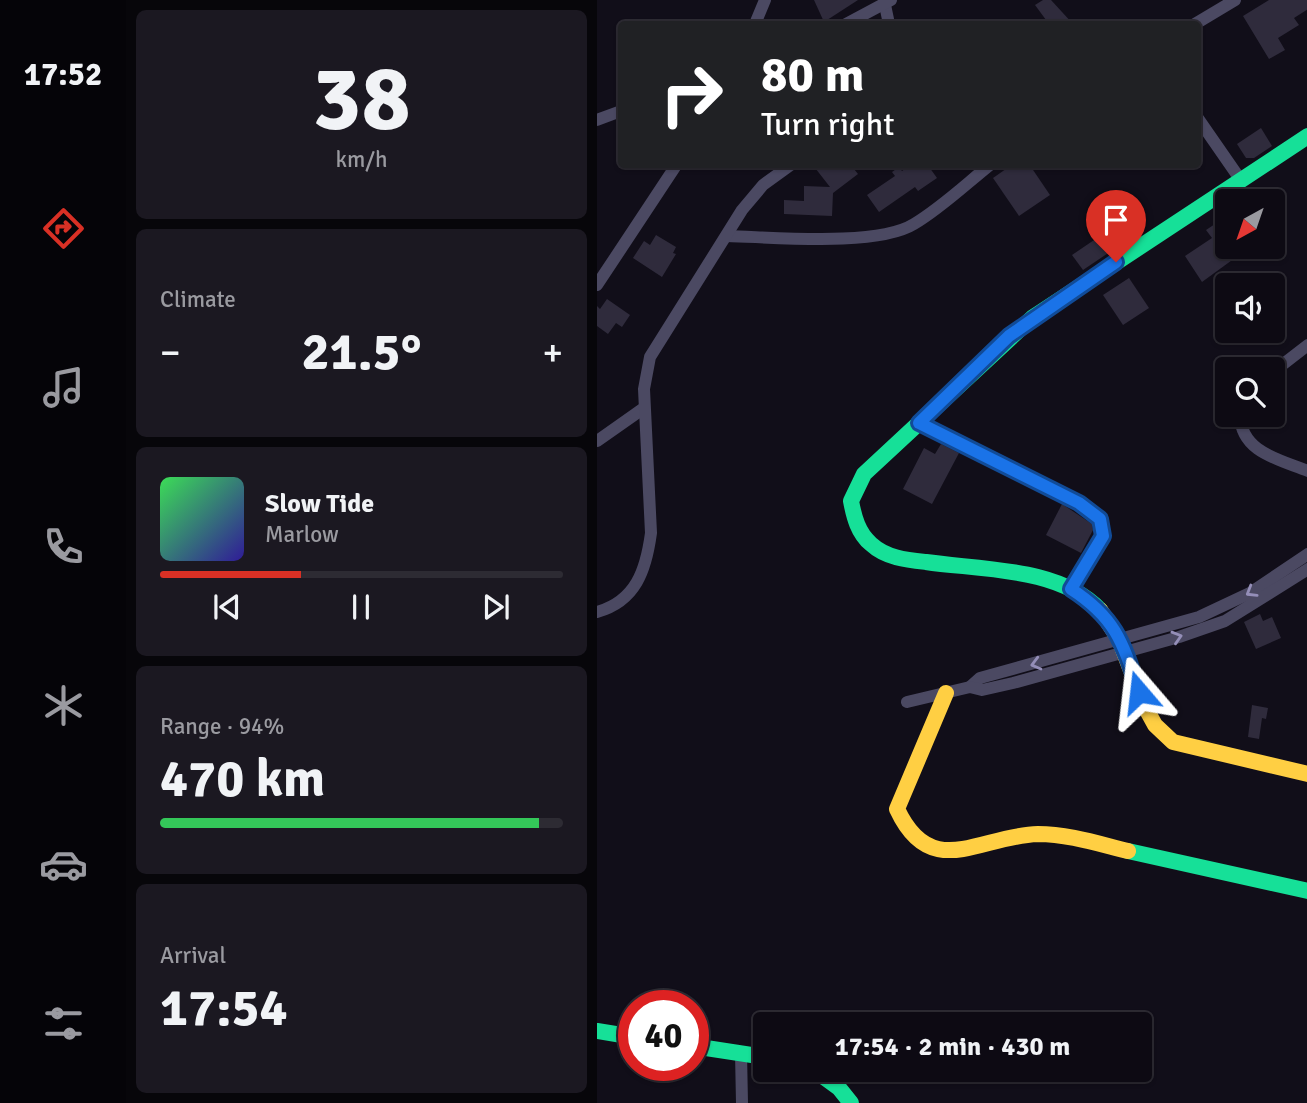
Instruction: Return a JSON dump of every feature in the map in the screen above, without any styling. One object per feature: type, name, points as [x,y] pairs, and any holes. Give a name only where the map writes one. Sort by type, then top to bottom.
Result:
[{"type":"street","points":[[756,21],[765,0]]},
{"type":"street","points":[[1200,21],[1235,0]]},
{"type":"street","points":[[851,21],[886,1],[889,21]]},
{"type":"street","points":[[597,120],[618,112]]},
{"type":"street","points":[[1201,123],[1240,179]]},
{"type":"street","points":[[1307,136],[1032,318],[864,474],[855,487],[851,501],[861,534],[886,554],[1031,579],[1071,589],[1110,620],[1124,646],[1145,712],[1156,729],[1173,742],[1307,774]]},
{"type":"street","points":[[597,285],[674,168]]},
{"type":"street","points":[[597,612],[623,600],[634,589],[648,555],[651,533],[644,408],[645,373],[657,343],[753,197],[787,168]]},
{"type":"street","points":[[727,236],[852,237],[896,232],[914,225],[986,168]]},
{"type":"street","points":[[1285,362],[1307,345]]},
{"type":"street","points":[[597,441],[644,408]]},
{"type":"street","points":[[919,423],[1079,503],[1100,519],[1103,536],[1071,589]]},
{"type":"street","points":[[1243,427],[1248,443],[1260,452],[1307,471]]},
{"type":"street","points":[[1124,646],[1219,609],[1250,593],[1307,554]]},
{"type":"street","points":[[907,702],[970,687],[980,678],[1225,621],[1307,569]]},
{"type":"street","points":[[945,693],[897,809],[903,827],[914,840],[928,848],[949,852],[1017,836],[1058,835],[1307,891]]},
{"type":"street","points":[[597,1031],[618,1034]]},
{"type":"street","points":[[709,1049],[753,1056]]},
{"type":"street","points":[[741,1054],[742,1103]]},
{"type":"street","points":[[831,1082],[851,1103]]},
{"type":"building","points":[[814,0],[858,0],[826,21]]},
{"type":"building","points":[[1043,0],[1051,0],[1070,21],[1047,21],[1035,5]]},
{"type":"building","points":[[1269,0],[1308,0],[1308,9],[1294,18],[1299,25],[1278,38],[1285,50],[1269,59],[1243,16]]},
{"type":"building","points":[[1261,128],[1272,146],[1254,158],[1246,158],[1237,144]]},
{"type":"building","points":[[815,168],[853,168],[858,174],[833,193],[832,216],[784,214],[784,200],[804,201],[804,186],[830,187]]},
{"type":"building","points":[[898,168],[902,171],[906,168],[930,168],[937,178],[918,191],[915,187],[879,212],[867,195],[895,176],[892,172]]},
{"type":"building","points":[[1007,168],[1032,168],[1050,195],[1019,216],[993,178]]},
{"type":"building","points":[[1119,223],[1129,239],[1083,270],[1072,255]]},
{"type":"building","points":[[1215,224],[1215,259],[1234,259],[1202,282],[1185,256],[1212,238],[1206,230]]},
{"type":"building","points":[[656,235],[676,247],[673,253],[676,254],[662,277],[633,258],[644,241],[650,245]]},
{"type":"building","points":[[1129,278],[1149,308],[1123,325],[1103,295]]},
{"type":"building","points":[[607,299],[630,315],[622,327],[616,323],[608,334],[597,326],[597,306],[600,309]]},
{"type":"building","points":[[941,444],[959,453],[932,504],[903,489],[924,448],[935,454]]},
{"type":"building","points":[[1062,504],[1092,524],[1093,530],[1081,553],[1046,535]]},
{"type":"building","points":[[1260,614],[1263,621],[1272,617],[1281,638],[1256,649],[1244,622]]},
{"type":"building","points":[[1252,705],[1268,708],[1266,719],[1262,718],[1259,739],[1248,737]]},
{"type":"traffic: fast","points":[[1100,610],[1063,585],[1041,578],[994,569],[911,560],[883,552],[863,535],[855,519],[851,501],[864,474],[1032,318],[1308,136]]},
{"type":"traffic: fast","points":[[1128,851],[1308,891]]},
{"type":"traffic: fast","points":[[597,1031],[618,1034]]},
{"type":"traffic: fast","points":[[709,1048],[753,1055]]},
{"type":"traffic: fast","points":[[831,1082],[851,1103]]},
{"type":"traffic: slow","points":[[1100,610],[1119,639],[1144,705],[1155,725],[1173,742],[1308,774]]},
{"type":"traffic: slow","points":[[946,693],[897,809],[910,831],[925,844],[941,850],[958,850],[1016,836],[1049,834],[1128,851]]},
{"type":"route","points":[[1116,262],[1009,336],[919,423],[1079,503],[1100,519],[1103,536],[1099,547],[1071,589],[1086,598],[1110,620],[1126,652],[1139,692]]}]
